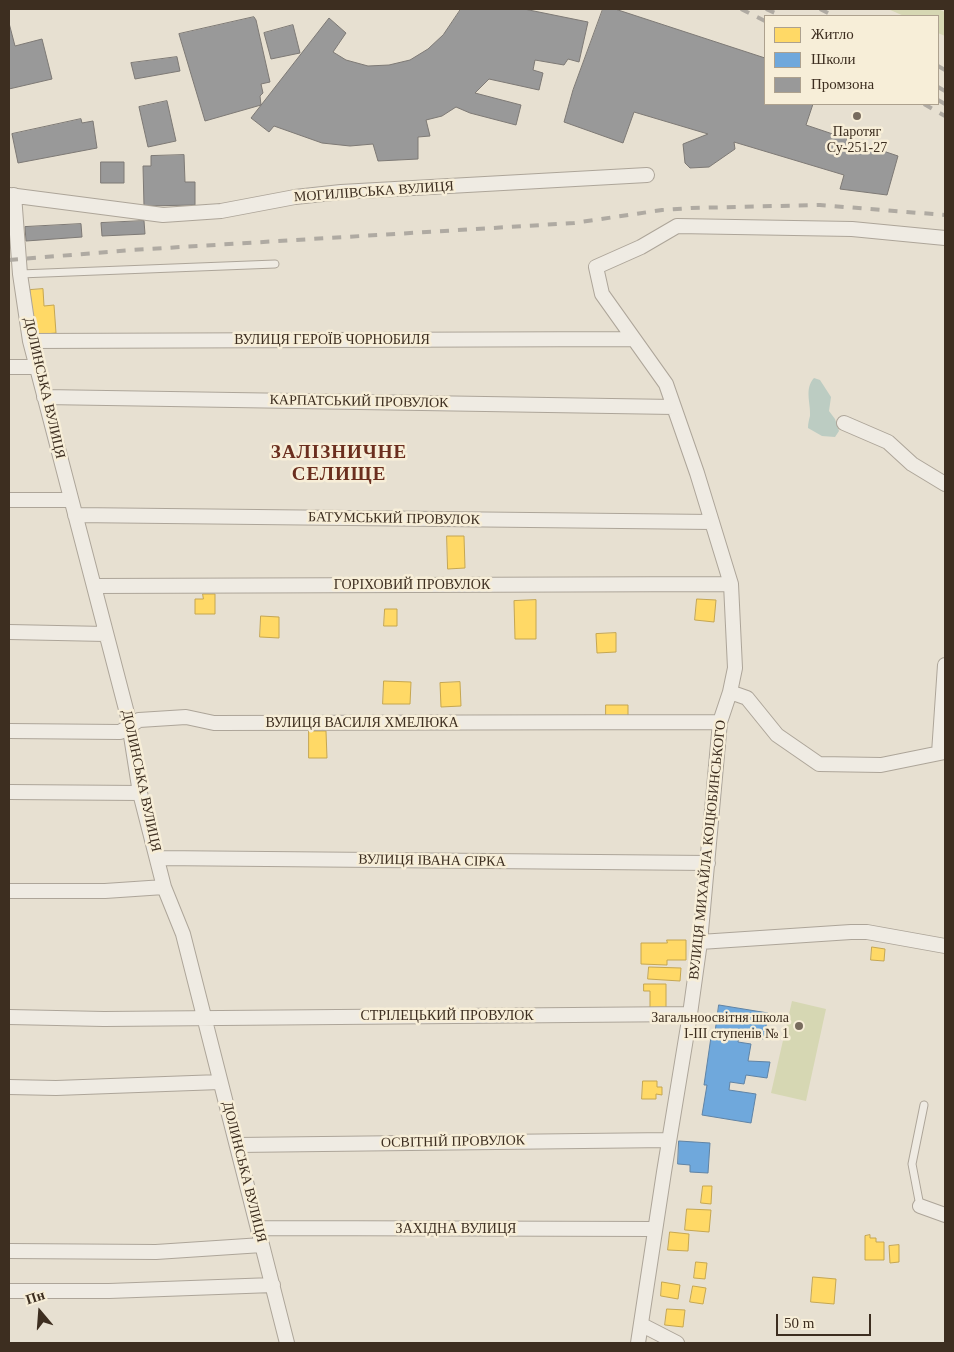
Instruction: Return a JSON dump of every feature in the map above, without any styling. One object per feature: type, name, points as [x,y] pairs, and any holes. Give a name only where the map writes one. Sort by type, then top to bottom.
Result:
[{"type":"street","name":"МОГИЛІВСЬКА ВУЛИЦЯ","points":[[16,242],[11,195],[163,215],[221,211],[295,197],[341,192],[647,175]]},
{"type":"street","name":"ВУЛИЦЯ МИХАЙЛА КОЦЮБИНСЬКОГО","points":[[638,1343],[700,942],[720,722],[730,692],[735,668],[731,584],[674,407],[666,384],[602,294],[596,267],[641,247],[677,226],[852,229],[945,238]]},
{"type":"street","name":"ДОЛИНСЬКА ВУЛИЦЯ","points":[[16,242],[30,341],[129,726],[140,793],[164,887],[183,934],[287,1343]]},
{"type":"street","name":"ВУЛИЦЯ ГЕРОЇВ ЧОРНОБИЛЯ","points":[[30,341],[634,339]]},
{"type":"street","points":[[9,367],[36,367]]},
{"type":"street","name":"КАРПАТСЬКИЙ ПРОВУЛОК","points":[[44,397],[674,407]]},
{"type":"street","points":[[844,423],[888,442],[912,464],[945,484]]},
{"type":"street","points":[[9,500],[71,500]]},
{"type":"street","name":"БАТУМСЬКИЙ ПРОВУЛОК","points":[[75,515],[712,522]]},
{"type":"street","name":"ГОРІХОВИЙ ПРОВУЛОК","points":[[94,586],[731,584]]},
{"type":"street","points":[[9,632],[106,634]]},
{"type":"street","points":[[730,692],[747,698],[777,735],[819,764],[881,765],[942,752],[945,665]]},
{"type":"street","name":"ВУЛИЦЯ ВАСИЛЯ ХМЕЛЮКА","points":[[9,731],[120,732],[139,720],[186,717],[214,724],[720,722]]},
{"type":"street","points":[[9,792],[140,793]]},
{"type":"street","name":"ВУЛИЦЯ ІВАНА СІРКА","points":[[157,858],[708,864]]},
{"type":"street","points":[[9,891],[105,892],[164,887]]},
{"type":"street","points":[[700,942],[867,932],[945,946]]},
{"type":"street","name":"СТРІЛЕЦЬКИЙ ПРОВУЛОК","points":[[9,1018],[690,1014]]},
{"type":"street","points":[[9,1087],[56,1088],[220,1082]]},
{"type":"street","name":"ОСВІТНІЙ ПРОВУЛОК","points":[[237,1145],[669,1140]]},
{"type":"street","points":[[920,1206],[945,1214]]},
{"type":"street","name":"ЗАХІДНА ВУЛИЦЯ","points":[[258,1228],[655,1229]]},
{"type":"street","points":[[9,1251],[156,1252],[262,1245]]},
{"type":"street","points":[[9,1291],[109,1291],[272,1285]]},
{"type":"street","points":[[642,1325],[677,1343]]},
{"type":"lane","points":[[20,274],[275,264]]},
{"type":"lane","points":[[920,1206],[912,1164],[924,1105]]},
{"type":"green space","points":[[888,9],[938,9],[945,12],[945,36],[939,33],[939,15],[902,15]]},
{"type":"green space","points":[[792,1001],[826,1009],[806,1101],[771,1093]]},
{"type":"shaded area","points":[[814,378],[820,380],[831,397],[829,411],[835,419],[839,431],[835,437],[822,436],[808,428],[810,416],[809,387]]},
{"type":"building: Житло","points":[[43,289],[44,306],[54,305],[56,333],[34,335],[30,290]]},
{"type":"building: Житло","points":[[447,536],[464,536],[465,568],[448,569]]},
{"type":"building: Житло","points":[[203,594],[215,594],[215,614],[195,614],[195,599],[203,599]]},
{"type":"building: Житло","points":[[697,599],[716,600],[714,622],[695,620]]},
{"type":"building: Житло","points":[[536,600],[536,639],[515,639],[514,601]]},
{"type":"building: Житло","points":[[385,609],[397,609],[397,626],[384,626]]},
{"type":"building: Житло","points":[[261,616],[279,617],[279,638],[260,637]]},
{"type":"building: Житло","points":[[616,633],[616,652],[597,653],[596,634]]},
{"type":"building: Житло","points":[[384,681],[411,682],[410,704],[383,704]]},
{"type":"building: Житло","points":[[460,682],[461,706],[441,707],[440,683]]},
{"type":"building: Житло","points":[[606,705],[628,705],[628,717],[606,718]]},
{"type":"building: Житло","points":[[309,731],[326,731],[327,758],[309,758]]},
{"type":"building: Житло","points":[[667,940],[686,940],[686,960],[667,960],[667,965],[641,964],[641,943],[667,943]]},
{"type":"building: Житло","points":[[872,947],[885,949],[884,961],[871,960]]},
{"type":"building: Житло","points":[[649,967],[681,968],[680,981],[648,979]]},
{"type":"building: Житло","points":[[644,984],[666,984],[666,1008],[650,1008],[650,991],[644,991]]},
{"type":"building: Житло","points":[[643,1081],[657,1081],[657,1087],[662,1087],[662,1095],[656,1094],[656,1099],[642,1099]]},
{"type":"building: Житло","points":[[703,1186],[712,1186],[711,1204],[701,1203]]},
{"type":"building: Житло","points":[[687,1209],[711,1210],[709,1232],[685,1230]]},
{"type":"building: Житло","points":[[670,1232],[689,1234],[688,1251],[668,1250]]},
{"type":"building: Житло","points":[[870,1235],[870,1238],[876,1238],[876,1242],[884,1242],[884,1260],[865,1260],[865,1236]]},
{"type":"building: Житло","points":[[899,1245],[899,1262],[890,1263],[889,1246]]},
{"type":"building: Житло","points":[[696,1262],[707,1263],[705,1279],[694,1278]]},
{"type":"building: Житло","points":[[813,1277],[836,1279],[834,1304],[811,1302]]},
{"type":"building: Житло","points":[[662,1282],[680,1285],[678,1299],[661,1296]]},
{"type":"building: Житло","points":[[693,1286],[706,1288],[703,1304],[690,1302]]},
{"type":"building: Житло","points":[[667,1309],[685,1310],[683,1327],[665,1325]]},
{"type":"building: Школи","points":[[719,1005],[768,1013],[764,1039],[739,1035],[738,1042],[751,1044],[748,1061],[770,1062],[767,1078],[746,1075],[744,1084],[730,1082],[729,1090],[756,1094],[751,1123],[702,1115],[707,1085],[704,1085],[711,1037],[714,1037]]},
{"type":"building: Школи","points":[[679,1141],[710,1143],[708,1173],[690,1172],[690,1165],[678,1164]]},
{"type":"building: Промзона","points":[[461,9],[524,9],[588,22],[579,62],[568,59],[564,65],[535,60],[533,70],[543,73],[539,90],[489,79],[475,93],[521,105],[516,125],[470,113],[456,107],[442,116],[426,120],[430,136],[418,137],[418,159],[378,161],[373,144],[350,146],[322,143],[274,126],[269,132],[251,118],[329,18],[346,33],[333,52],[346,60],[368,66],[389,65],[410,60],[428,49],[443,35]]},
{"type":"building: Промзона","points":[[603,9],[615,9],[764,58],[764,105],[813,105],[806,125],[898,156],[887,195],[840,189],[844,175],[734,142],[735,149],[709,167],[690,168],[685,163],[683,144],[708,134],[634,112],[623,143],[564,122],[573,90]]},
{"type":"building: Промзона","points":[[254,17],[270,82],[261,84],[263,93],[260,96],[261,105],[205,121],[179,34]]},
{"type":"building: Промзона","points":[[9,23],[15,46],[42,39],[52,79],[9,89]]},
{"type":"building: Промзона","points":[[293,25],[300,53],[271,59],[264,33]]},
{"type":"building: Промзона","points":[[177,57],[180,71],[135,79],[131,63]]},
{"type":"building: Промзона","points":[[167,101],[176,141],[148,147],[139,107]]},
{"type":"building: Промзона","points":[[81,119],[82,123],[93,121],[97,148],[18,163],[12,134]]},
{"type":"building: Промзона","points":[[184,155],[185,182],[195,182],[195,205],[144,206],[143,166],[151,166],[151,156]]},
{"type":"building: Промзона","points":[[101,162],[124,162],[124,183],[101,183]]},
{"type":"building: Промзона","points":[[144,221],[145,234],[102,236],[101,223]]},
{"type":"building: Промзона","points":[[81,224],[82,237],[26,241],[25,227]]},
{"type":"railway","points":[[741,9],[764,20]]},
{"type":"railway","points":[[766,9],[780,15]]},
{"type":"railway","points":[[820,9],[832,15]]},
{"type":"railway","points":[[939,67],[945,70]]},
{"type":"railway","points":[[939,88],[945,91]]},
{"type":"railway","points":[[939,101],[945,104]]},
{"type":"railway","points":[[926,105],[945,116]]},
{"type":"railway","points":[[9,260],[132,250],[574,223],[662,210],[691,208],[820,205],[945,215]]},
{"type":"place","name":"Паротяг Су-251-27","points":[[857,116]]},
{"type":"place","name":"Загальноосвітня школа І-ІІІ ступенів № 1","points":[[799,1026]]},
{"type":"district","name":"ЗАЛІЗНИЧНЕ СЕЛИЩЕ","points":[[339,464]]}]
